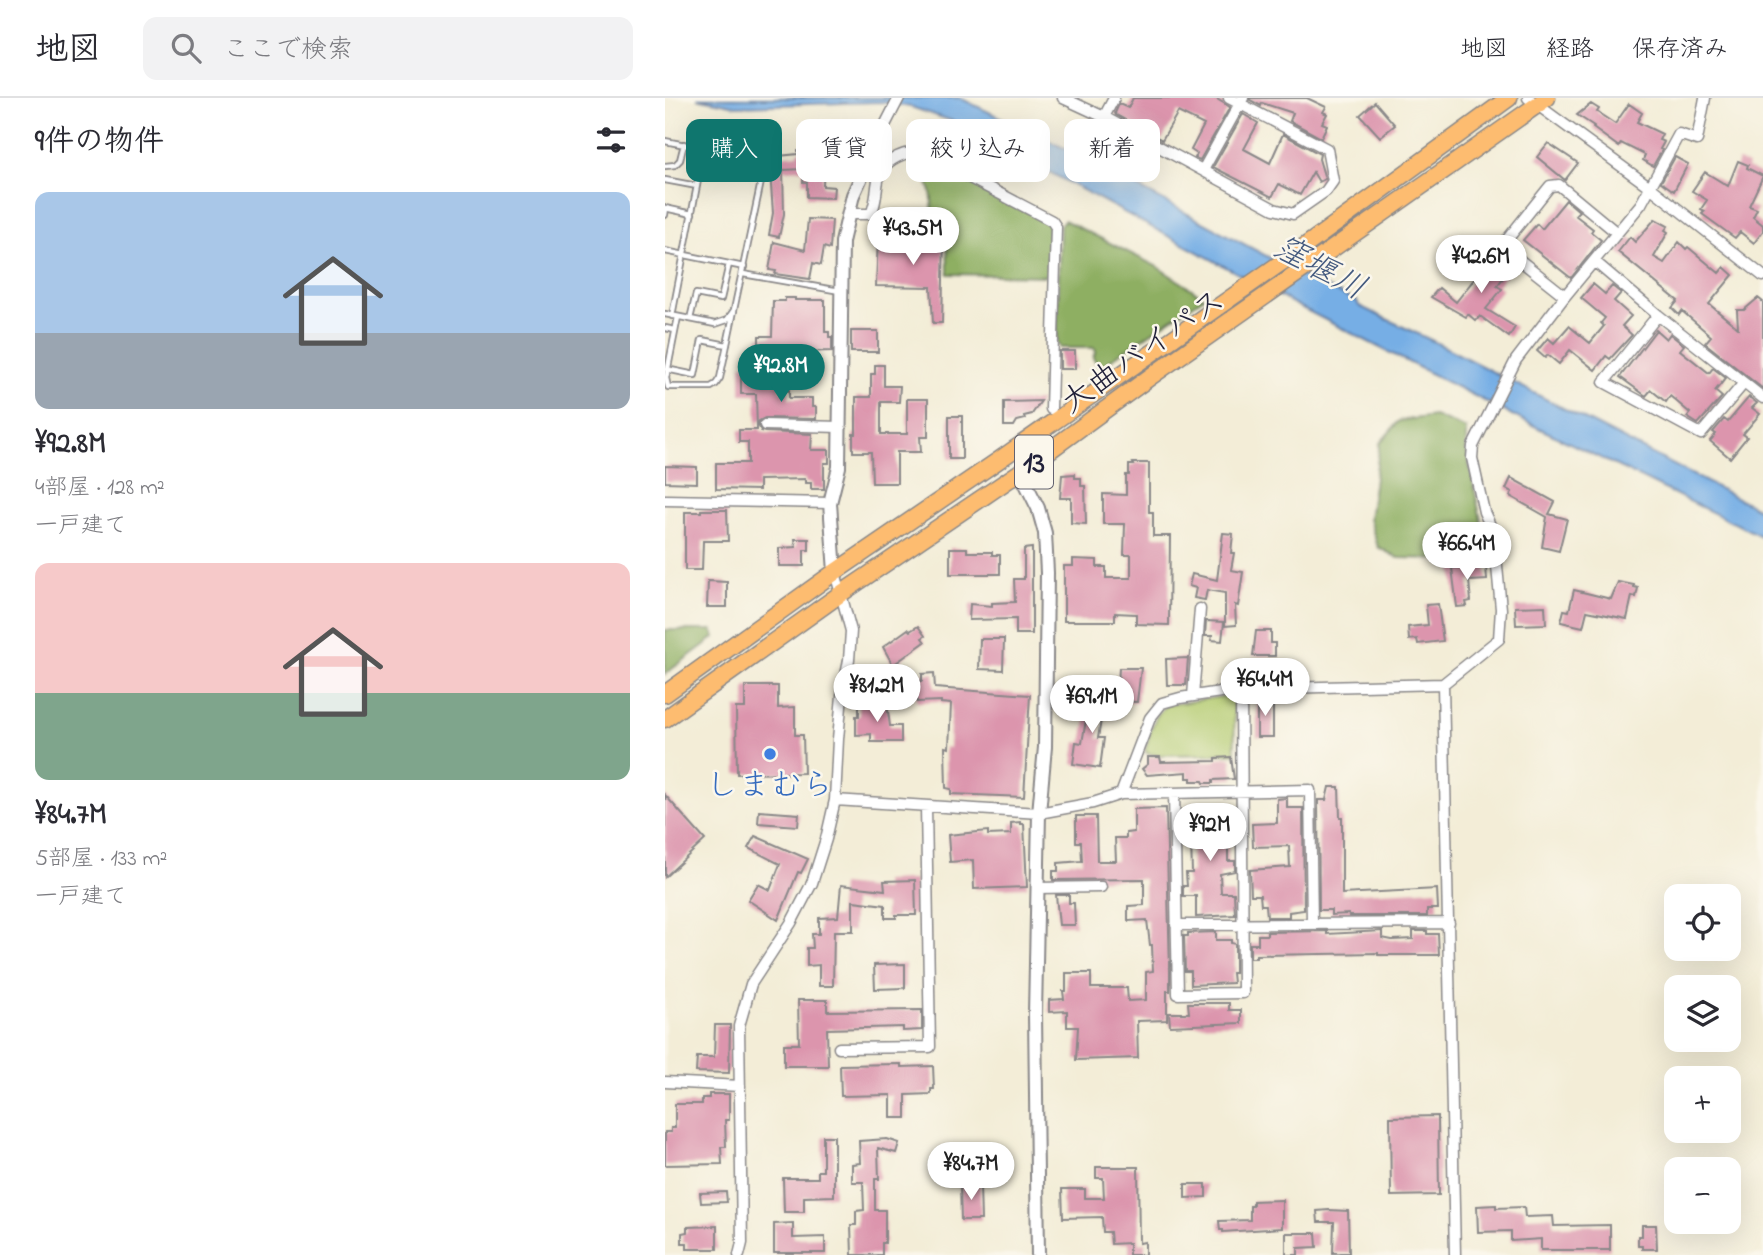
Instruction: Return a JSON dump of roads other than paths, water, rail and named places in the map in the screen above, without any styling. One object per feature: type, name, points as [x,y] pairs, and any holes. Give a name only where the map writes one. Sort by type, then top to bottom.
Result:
[{"type":"highway","name":"大曲バイパス","points":[[665,694],[835,572],[1305,246],[1509,98]]},
{"type":"highway","name":"大曲バイパス","points":[[665,719],[839,595],[1020,472],[1537,100]]},
{"type":"street","points":[[888,119],[899,98]]},
{"type":"street","points":[[1063,98],[1104,117],[1275,209],[1293,214],[1326,191],[1333,181],[1327,149],[1241,101],[1229,98]]},
{"type":"street","points":[[1104,117],[1114,98]]},
{"type":"street","points":[[1121,794],[1150,718],[1162,703],[1241,690],[1443,684],[1499,639],[1501,609],[1494,534],[1484,512],[1472,458],[1473,446],[1516,360],[1641,204],[1679,134],[1697,140],[1705,98]]},
{"type":"street","points":[[1537,100],[1763,276]]},
{"type":"street","points":[[1203,170],[1241,101]]},
{"type":"street","points":[[849,214],[871,214],[875,206],[876,185],[881,169],[903,153],[914,152],[924,154],[1052,220],[1056,227],[1051,409]]},
{"type":"street","points":[[739,1255],[742,1244],[739,1026],[742,1008],[751,984],[791,923],[811,883],[826,839],[835,800],[842,696],[851,631],[839,595],[835,572],[830,503],[839,467],[842,242],[853,195],[859,182]]},
{"type":"street","points":[[1565,296],[1502,246],[1550,186],[1559,185],[1617,233]]},
{"type":"street","points":[[1594,261],[1763,398]]},
{"type":"street","points":[[1658,315],[1604,382],[1701,434],[1744,383]]},
{"type":"street","points":[[765,425],[840,427]]},
{"type":"street","points":[[1020,472],[1038,508],[1045,533],[1047,573],[1045,747],[1039,813],[1035,1014],[1038,1255]]},
{"type":"street","points":[[665,500],[830,503]]},
{"type":"street","points":[[1193,696],[1200,609]]},
{"type":"street","points":[[1443,684],[1455,1255]]},
{"type":"street","points":[[1174,793],[1178,994],[1243,993],[1241,690]]},
{"type":"street","points":[[835,800],[1039,813],[1093,803],[1121,794],[1310,790],[1312,923]]},
{"type":"street","points":[[839,1048],[930,1047],[926,806]]},
{"type":"street","points":[[1038,888],[1101,887]]},
{"type":"street","points":[[1176,925],[1449,923]]},
{"type":"street","points":[[665,1082],[740,1086]]},
{"type":"lane","points":[[665,141],[684,144],[680,160],[675,165],[665,166]]},
{"type":"lane","points":[[665,180],[697,186]]},
{"type":"lane","points":[[698,182],[684,255],[675,330],[666,369],[668,387],[699,387],[716,384],[720,378],[760,182]]},
{"type":"lane","points":[[665,215],[666,208],[692,214]]},
{"type":"lane","points":[[665,251],[744,267]]},
{"type":"lane","points":[[690,319],[696,294],[721,299],[729,264]]},
{"type":"lane","points":[[743,274],[841,291]]},
{"type":"lane","points":[[665,314],[715,324],[727,320],[734,310]]},
{"type":"lane","points":[[665,328],[675,330]]},
{"type":"lane","points":[[666,369],[695,375],[702,340],[727,345]]},
{"type":"water","points":[[697,98],[960,98],[1004,119],[946,119],[911,107],[881,102],[736,106]]},
{"type":"water","points":[[1050,141],[1064,148],[1064,180],[1050,172]]},
{"type":"water","points":[[1068,182],[1128,182],[1319,284],[1357,301],[1359,306],[1435,342],[1763,511],[1763,537],[1514,416],[1300,307]]},
{"type":"place","name":"しまむら","points":[[770,754]]},
{"type":"water label","name":"窪堰川","points":[[1321,266]]}]
